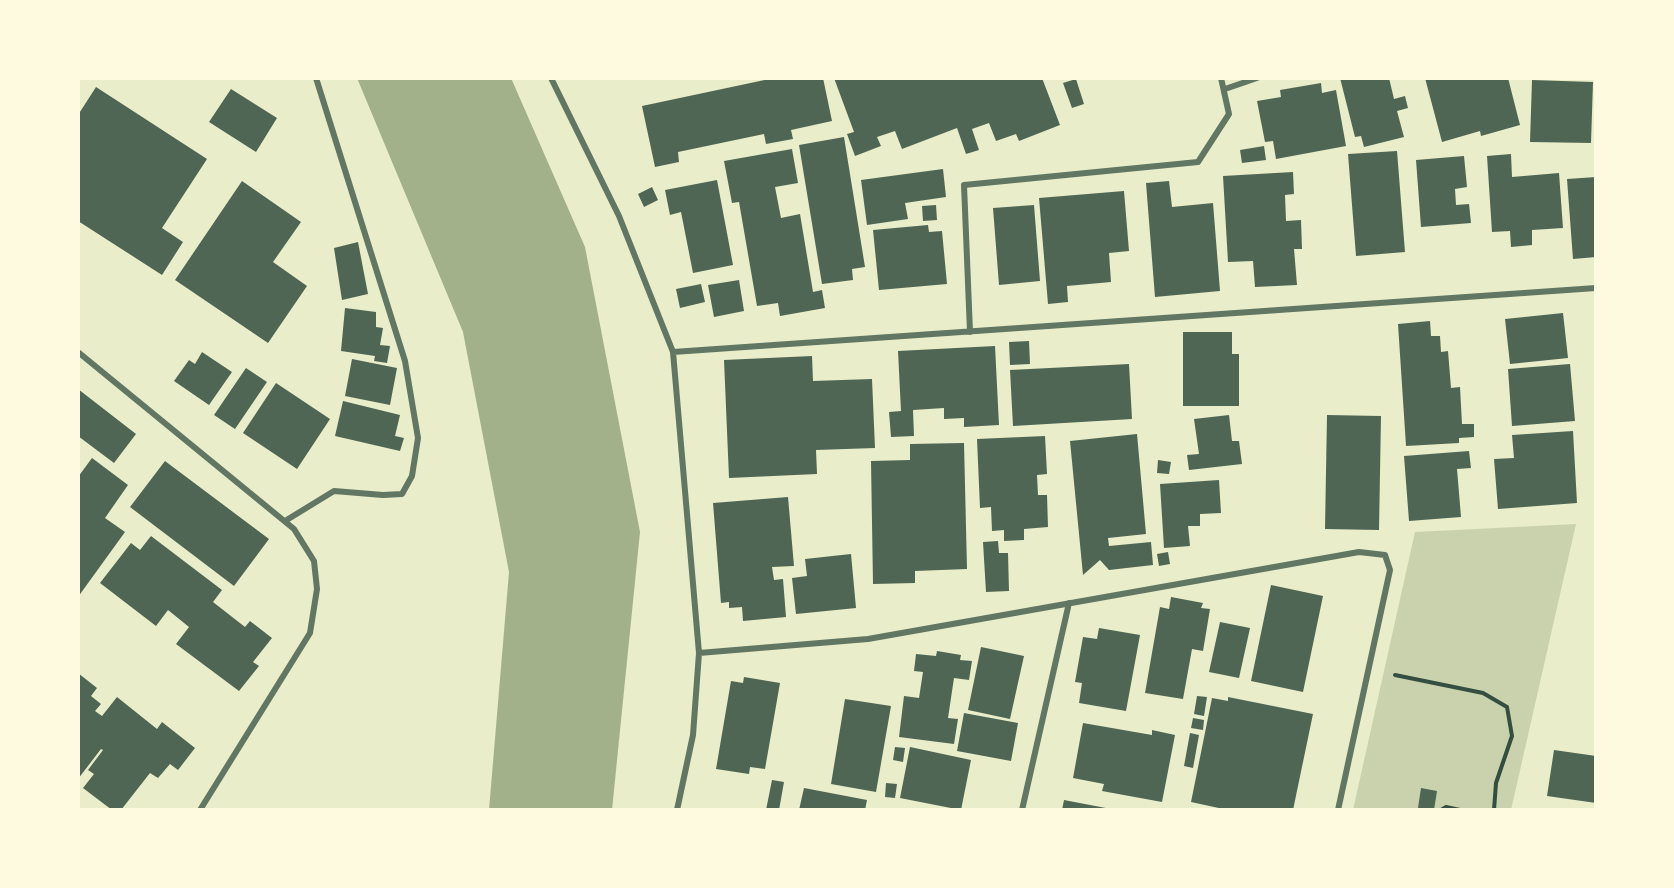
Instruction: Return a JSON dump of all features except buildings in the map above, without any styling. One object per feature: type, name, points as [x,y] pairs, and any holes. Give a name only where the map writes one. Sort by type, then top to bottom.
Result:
[{"type":"street","points":[[285,521],[334,491],[383,495],[402,494],[412,476],[418,438],[405,361],[316,78]]},
{"type":"street","points":[[551,78],[619,216],[674,352],[699,653],[693,735],[677,810]]},
{"type":"street","points":[[970,332],[964,185],[1198,162],[1229,114],[1221,78]]},
{"type":"street","points":[[1225,88],[1257,78]]},
{"type":"street","points":[[674,352],[1596,288]]},
{"type":"street","points":[[78,352],[285,521],[294,529],[314,561],[317,589],[310,633],[200,810]]},
{"type":"street","points":[[699,653],[868,639],[1359,552],[1385,555],[1390,570],[1338,810]]},
{"type":"street","points":[[1022,810],[1069,603]]},
{"type":"path","points":[[1368,669],[1483,693],[1507,707],[1512,736],[1496,783],[1494,810]]},
{"type":"path","points":[[1441,810],[1446,807],[1460,810]]},
{"type":"shaded area","points":[[357,78],[511,78],[585,247],[640,532],[612,810],[489,810],[509,572],[463,332]]},
{"type":"shaded area","points":[[1576,524],[1511,810],[1353,810],[1415,532]]}]
